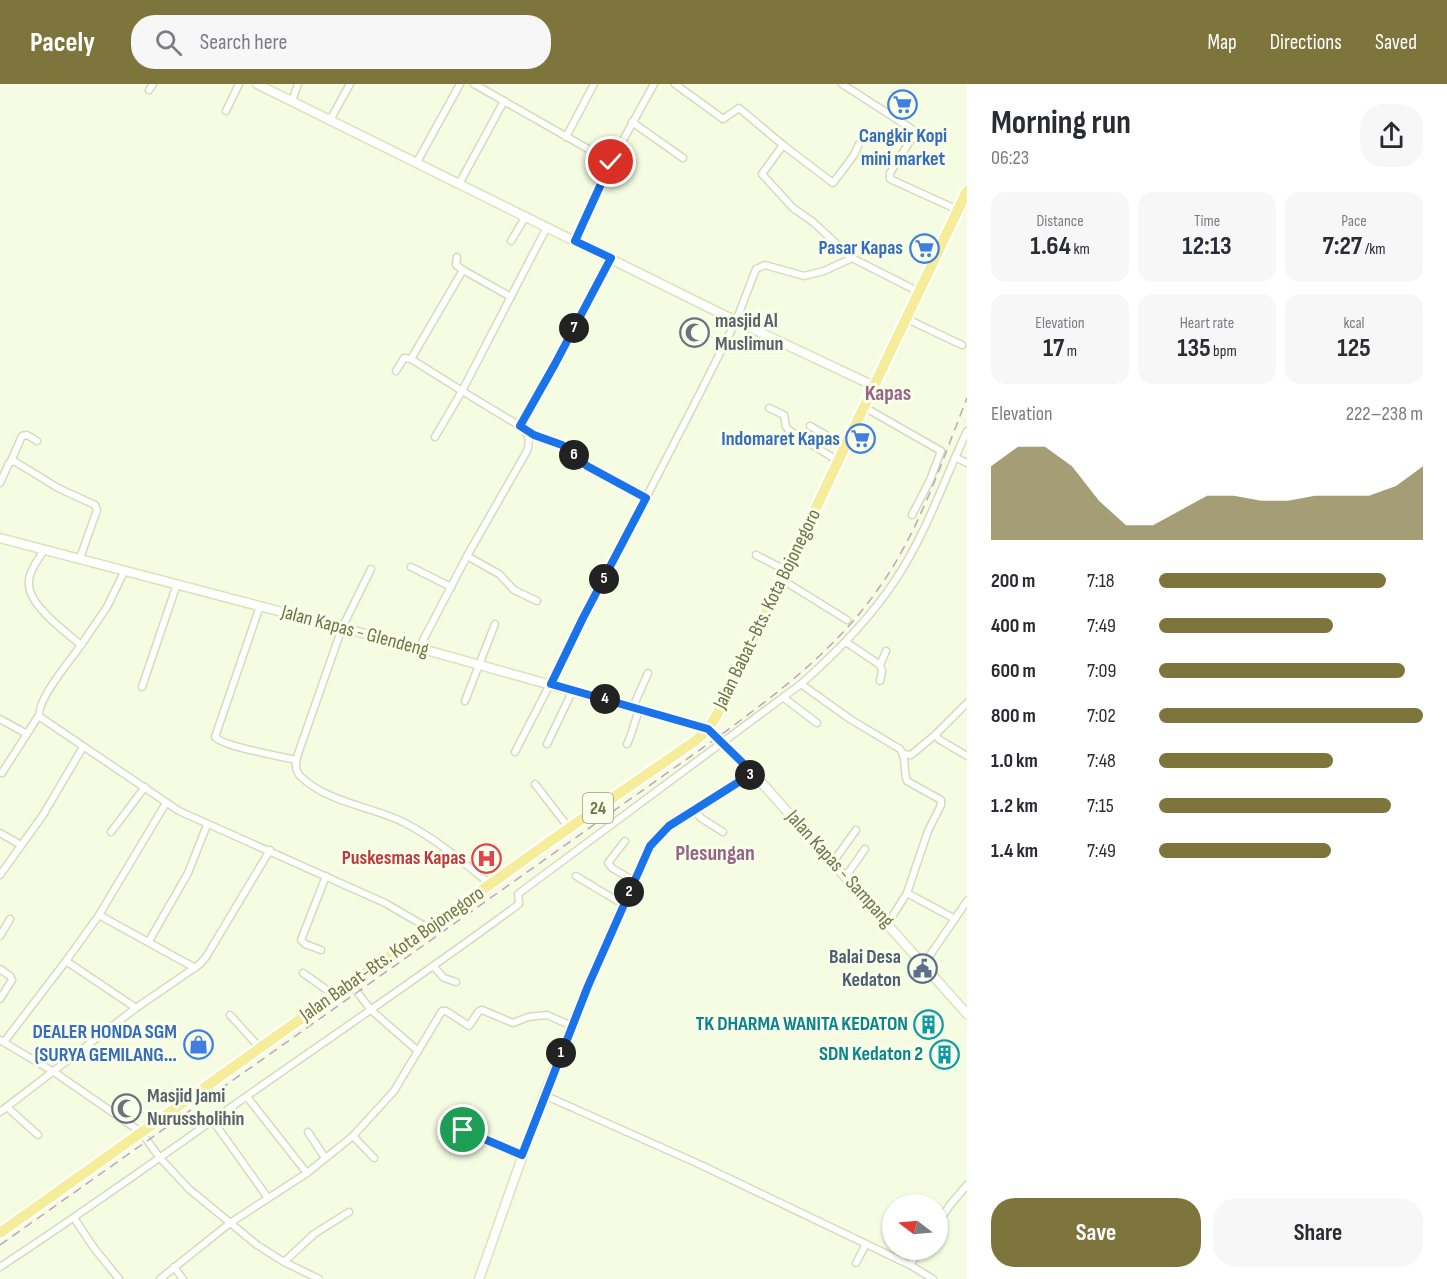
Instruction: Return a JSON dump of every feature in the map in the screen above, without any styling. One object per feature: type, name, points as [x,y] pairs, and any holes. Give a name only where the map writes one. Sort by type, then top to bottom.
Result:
[{"type":"highway","name":"Jalan Babat-Bts. Kota Bojonegoro","points":[[0,1233],[695,741],[708,729],[718,713],[967,191]]},
{"type":"street","points":[[226,111],[239,84]]},
{"type":"street","points":[[257,84],[736,321],[874,386]]},
{"type":"street","points":[[292,101],[298,84]]},
{"type":"street","points":[[330,120],[350,84]]},
{"type":"street","points":[[417,162],[460,84]]},
{"type":"street","points":[[474,84],[611,162]]},
{"type":"street","points":[[566,137],[594,84]]},
{"type":"street","points":[[575,241],[611,162],[654,84]]},
{"type":"street","points":[[675,84],[722,119],[738,108],[834,183],[859,144]]},
{"type":"street","points":[[842,84],[912,129],[912,138],[890,173],[890,179],[958,210]]},
{"type":"street","points":[[459,184],[504,101]]},
{"type":"street","points":[[632,122],[683,158]]},
{"type":"street","points":[[783,145],[762,174],[794,208],[813,222],[852,258],[919,292]]},
{"type":"street","points":[[511,241],[526,216]]},
{"type":"street","points":[[435,437],[462,391],[547,227]]},
{"type":"street","points":[[457,257],[456,265],[511,297]]},
{"type":"street","points":[[522,428],[611,258]]},
{"type":"street","points":[[515,752],[736,321],[756,269],[765,265],[804,276],[824,271],[852,258]]},
{"type":"street","points":[[411,358],[463,270]]},
{"type":"street","points":[[907,319],[962,345]]},
{"type":"street","points":[[396,371],[403,359],[411,358],[522,428],[562,445],[587,466],[646,498]]},
{"type":"street","points":[[864,407],[940,451],[930,480],[912,515]]},
{"type":"street","points":[[769,408],[784,415],[786,427],[789,430],[838,461]]},
{"type":"street","points":[[810,426],[845,446]]},
{"type":"street","points":[[522,428],[528,435],[529,445]]},
{"type":"street","points":[[0,1267],[434,967],[519,904],[517,895],[801,684],[846,642],[897,579],[915,546],[967,431]]},
{"type":"street","points":[[0,483],[22,436],[27,435],[37,441]]},
{"type":"street","points":[[419,648],[466,556],[534,435]]},
{"type":"street","points":[[955,457],[967,463]]},
{"type":"street","points":[[0,460],[19,464],[58,488],[97,507],[80,558]]},
{"type":"street","name":"Jalan Kapas - Glendeng","points":[[0,538],[479,664],[708,729]]},
{"type":"street","points":[[44,550],[32,571],[30,590],[45,613],[81,645]]},
{"type":"street","points":[[756,555],[847,620]]},
{"type":"street","points":[[466,556],[499,574],[514,590],[537,601]]},
{"type":"street","points":[[411,567],[451,587]]},
{"type":"street","points":[[371,568],[342,628],[296,760],[297,772],[310,783],[341,800],[409,826],[490,884]]},
{"type":"street","points":[[2,773],[39,715],[44,699],[108,607],[125,570]]},
{"type":"street","points":[[141,687],[177,584]]},
{"type":"street","points":[[260,606],[215,736],[218,740],[235,746],[296,760]]},
{"type":"street","points":[[465,701],[495,624]]},
{"type":"street","points":[[846,642],[880,665],[882,671],[880,681]]},
{"type":"street","points":[[880,665],[886,651]]},
{"type":"street","points":[[627,744],[633,733],[632,726],[648,673]]},
{"type":"street","points":[[801,684],[850,719],[900,749],[903,754],[907,781],[936,796],[942,802],[928,831],[907,893],[888,923]]},
{"type":"street","points":[[547,744],[573,690]]},
{"type":"street","points":[[783,698],[817,723]]},
{"type":"street","points":[[903,754],[910,755],[935,735],[967,703]]},
{"type":"street","points":[[39,715],[166,803],[207,825],[270,850],[391,906],[428,928]]},
{"type":"street","points":[[0,718],[27,734]]},
{"type":"street","name":"Jalan Kapas - Sampang","points":[[708,729],[724,742],[753,773],[967,1014]]},
{"type":"street","points":[[935,735],[967,756]]},
{"type":"street","points":[[0,874],[57,792],[83,747]]},
{"type":"street","points":[[479,1279],[544,1095],[650,846],[660,834],[753,773]]},
{"type":"street","points":[[535,784],[569,828]]},
{"type":"street","points":[[111,832],[145,787]]},
{"type":"street","points":[[166,803],[99,915],[66,961],[2,1041],[54,1072],[141,1132],[160,1158],[189,1189],[230,1223],[257,1245],[284,1262],[319,1279]]},
{"type":"street","points":[[695,811],[701,818],[723,832]]},
{"type":"street","points":[[149,940],[188,873],[207,825]]},
{"type":"street","points":[[833,862],[856,830]]},
{"type":"street","points":[[0,833],[21,845]]},
{"type":"street","points":[[625,841],[608,863],[612,868],[634,881]]},
{"type":"street","points":[[846,876],[865,849]]},
{"type":"street","points":[[0,1112],[136,1008],[195,968],[206,957],[270,850]]},
{"type":"street","points":[[321,950],[304,945],[301,939],[326,876]]},
{"type":"street","points":[[576,876],[624,904]]},
{"type":"street","points":[[907,893],[955,919]]},
{"type":"street","points":[[924,964],[967,901]]},
{"type":"street","points":[[99,915],[149,940],[195,968]]},
{"type":"street","points":[[0,936],[10,919]]},
{"type":"street","points":[[66,961],[136,1008]]},
{"type":"street","points":[[434,967],[444,978],[456,981]]},
{"type":"street","points":[[0,969],[12,980],[0,999]]},
{"type":"street","points":[[303,973],[334,995]]},
{"type":"street","points":[[351,984],[371,1010],[418,1051]]},
{"type":"street","points":[[160,1279],[230,1223],[307,1173],[353,1136],[394,1091],[443,1010],[470,1026],[481,1010],[513,1023],[528,1017],[547,1015],[572,1026]]},
{"type":"street","points":[[230,1015],[260,1048]]},
{"type":"street","points":[[544,1095],[690,1160],[910,1265],[933,1279]]},
{"type":"street","points":[[246,1096],[307,1173]]},
{"type":"street","points":[[8,1107],[38,1135]]},
{"type":"street","points":[[213,1121],[268,1198]]},
{"type":"street","points":[[463,1130],[522,1155]]},
{"type":"street","points":[[308,1132],[325,1158]]},
{"type":"street","points":[[353,1136],[374,1158]]},
{"type":"street","points":[[948,1208],[967,1185]]},
{"type":"street","points":[[284,1262],[314,1234],[349,1212]]},
{"type":"street","points":[[74,1218],[99,1255],[119,1279]]},
{"type":"street","points":[[856,1263],[866,1244]]},
{"type":"street","points":[[910,1265],[913,1260]]},
{"type":"street","points":[[174,1267],[183,1279]]},
{"type":"railway","points":[[0,1245],[718,737],[806,668],[864,608],[895,563],[919,518],[967,398]]},
{"type":"place","name":"Cangkir Kopi mini market","points":[[903,105]]},
{"type":"place","name":"Pasar Kapas","points":[[924,248]]},
{"type":"place","name":"masjid Al Muslimun","points":[[694,332]]},
{"type":"place","name":"Indomaret Kapas","points":[[861,439]]},
{"type":"place","name":"Puskesmas Kapas","points":[[487,858]]},
{"type":"place","name":"Balai Desa Kedaton","points":[[922,968]]},
{"type":"place","name":"TK DHARMA WANITA KEDATON","points":[[929,1024]]},
{"type":"place","name":"DEALER HONDA SGM (SURYA GEMILANG…","points":[[198,1044]]},
{"type":"place","name":"SDN Kedaton 2","points":[[944,1054]]},
{"type":"place","name":"Masjid Jami Nurussholihin","points":[[126,1108]]},
{"type":"district","name":"Kapas","points":[[888,393]]},
{"type":"district","name":"Plesungan","points":[[715,853]]},
{"type":"route","points":[[463,1130],[522,1155],[588,986],[650,846],[669,826],[753,773],[728,746],[708,729],[551,684],[646,498],[587,466],[562,445],[534,435],[520,426],[611,258],[575,241],[611,162]]}]
